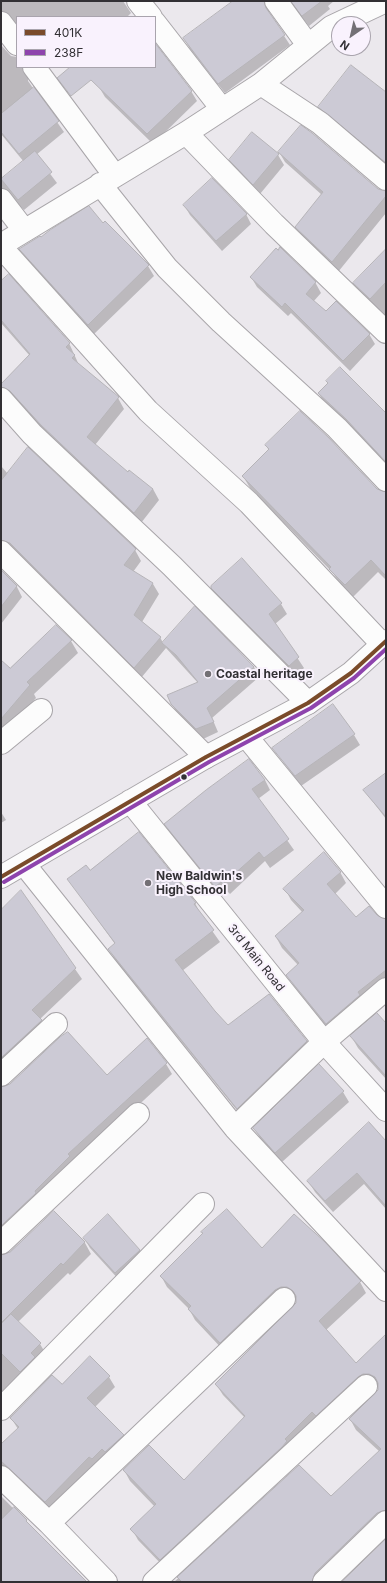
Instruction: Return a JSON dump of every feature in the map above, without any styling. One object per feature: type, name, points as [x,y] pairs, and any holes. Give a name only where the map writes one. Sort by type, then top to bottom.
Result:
[{"type":"street","points":[[138,1],[150,16]]},
{"type":"street","points":[[276,1],[308,45]]},
{"type":"street","points":[[1,877],[206,757],[308,703],[351,673],[384,642],[249,503],[148,411],[1,246],[24,230],[186,133],[261,84],[331,27],[386,1]]},
{"type":"street","points":[[1,23],[16,43]]},
{"type":"street","points":[[156,23],[222,109]]},
{"type":"street","points":[[35,68],[167,268],[221,322],[337,428],[386,480]]},
{"type":"street","points":[[261,84],[320,123],[386,179]]},
{"type":"street","points":[[186,133],[274,224],[386,332]]},
{"type":"street","points":[[1,200],[24,230]]},
{"type":"street","points":[[1,400],[32,434],[172,566],[308,703]]},
{"type":"street","points":[[1,552],[206,757]]},
{"type":"street","points":[[1,743],[41,710]]},
{"type":"street","points":[[246,736],[386,907]]},
{"type":"street","name":"3rd Main Road","points":[[130,802],[324,1042],[386,1110]]},
{"type":"street","points":[[24,864],[235,1128],[386,1290]]},
{"type":"street","points":[[235,1128],[324,1042],[386,989]]},
{"type":"street","points":[[1,1075],[56,1024]]},
{"type":"street","points":[[1,1243],[138,1114]]},
{"type":"street","points":[[1,1408],[203,1204]]},
{"type":"street","points":[[49,1523],[284,1299]]},
{"type":"street","points":[[154,1582],[366,1386]]},
{"type":"street","points":[[1,1477],[49,1523],[106,1582]]},
{"type":"street","points":[[324,1582],[386,1522]]},
{"type":"building","points":[[233,1],[264,1],[266,8],[285,35],[218,84],[183,38]]},
{"type":"building","points":[[291,1],[322,1],[302,16]]},
{"type":"building","points":[[156,44],[192,91],[147,134],[91,80],[71,96],[57,78],[69,68],[156,68]]},
{"type":"building","points":[[351,65],[386,92],[386,163],[318,107]]},
{"type":"building","points":[[34,87],[59,121],[19,154],[1,132],[1,114]]},
{"type":"building","points":[[301,125],[378,189],[386,191],[386,196],[332,262],[295,227],[323,192],[278,152]]},
{"type":"building","points":[[252,132],[279,154],[253,185],[229,160]]},
{"type":"building","points":[[35,151],[52,172],[18,200],[1,179]]},
{"type":"building","points":[[212,178],[247,214],[216,241],[183,205]]},
{"type":"building","points":[[89,206],[103,223],[105,221],[149,265],[88,325],[19,249],[40,236],[41,237]]},
{"type":"building","points":[[280,247],[316,282],[306,294],[326,311],[336,301],[370,334],[343,361],[285,303],[282,307],[250,277],[276,248],[278,250]]},
{"type":"building","points":[[386,249],[386,282],[370,299],[353,283]]},
{"type":"building","points":[[9,274],[70,343],[66,347],[75,355],[72,358],[119,397],[87,437],[128,472],[129,470],[153,489],[134,513],[41,425],[10,391],[1,387],[1,384],[30,354],[1,320],[1,281]]},
{"type":"building","points":[[340,367],[386,413],[386,462],[346,419],[318,393],[328,383],[326,381]]},
{"type":"building","points":[[300,411],[328,437],[377,489],[386,492],[386,576],[371,560],[345,585],[329,569],[331,567],[242,476],[269,449],[265,445]]},
{"type":"building","points":[[28,447],[136,549],[124,565],[153,583],[134,615],[161,637],[134,668],[10,543],[1,540],[1,481]]},
{"type":"building","points":[[242,558],[282,603],[269,614],[299,657],[289,666],[211,588],[211,586]]},
{"type":"building","points":[[1,570],[17,586],[1,607]]},
{"type":"building","points":[[195,606],[254,667],[207,708],[214,722],[196,729],[171,704],[167,695],[198,682],[176,655],[162,643]]},
{"type":"building","points":[[56,625],[72,640],[27,682],[30,685],[1,719],[1,660],[10,668]]},
{"type":"building","points":[[333,704],[355,734],[295,776],[272,748]]},
{"type":"building","points":[[249,759],[265,780],[252,789],[289,839],[264,858],[259,852],[223,884],[221,882],[215,887],[164,824],[206,790]]},
{"type":"building","points":[[386,773],[386,817],[363,790]]},
{"type":"building","points":[[139,832],[196,903],[194,904],[214,930],[175,960],[215,1011],[228,1025],[269,994],[307,1041],[237,1109],[108,949],[115,943],[67,879],[86,865],[90,870]]},
{"type":"building","points":[[324,852],[341,872],[327,884],[356,917],[369,906],[377,915],[386,919],[386,970],[358,992],[360,995],[326,1024],[286,975],[299,963],[275,936],[304,910],[283,889]]},
{"type":"building","points":[[21,890],[76,968],[32,1010],[42,1020],[1,1058],[1,910]]},
{"type":"building","points":[[377,1013],[386,1023],[386,1076],[350,1036]]},
{"type":"building","points":[[68,1032],[107,1075],[147,1038],[167,1063],[68,1154],[70,1156],[35,1191],[36,1193],[1,1226],[1,1087],[10,1084],[60,1037]]},
{"type":"building","points":[[319,1064],[344,1091],[275,1153],[253,1128]]},
{"type":"building","points":[[369,1122],[386,1141],[386,1206],[357,1173],[325,1201],[307,1181]]},
{"type":"building","points":[[227,1209],[262,1248],[294,1214],[325,1242],[361,1281],[319,1321],[356,1363],[386,1334],[386,1510],[377,1513],[315,1573],[312,1582],[182,1582],[177,1577],[299,1465],[331,1496],[381,1449],[349,1419],[378,1390],[378,1383],[375,1377],[369,1374],[363,1374],[358,1377],[316,1416],[312,1412],[285,1439],[287,1441],[282,1447],[160,1560],[130,1529],[156,1504],[123,1470],[149,1445],[184,1480],[245,1416],[215,1384],[296,1303],[296,1296],[293,1291],[287,1287],[281,1287],[275,1290],[220,1343],[188,1309],[191,1306],[160,1276],[203,1233],[201,1232]]},
{"type":"building","points":[[54,1211],[85,1242],[63,1265],[61,1263],[1,1323],[1,1255],[10,1252]]},
{"type":"building","points":[[108,1214],[140,1250],[115,1273],[83,1238]]},
{"type":"building","points":[[11,1314],[41,1343],[31,1353],[35,1357],[20,1372],[1,1353],[1,1324]]},
{"type":"building","points":[[90,1356],[110,1376],[87,1398],[124,1435],[105,1452],[102,1449],[92,1459],[89,1457],[45,1502],[1,1461],[1,1444],[19,1427],[10,1418],[52,1375],[62,1384]]},
{"type":"building","points":[[14,1507],[87,1582],[1,1582],[1,1520]]},
{"type":"building","points":[[386,1539],[386,1582],[342,1582]]},
{"type":"transit line","name":"401K","points":[[1,877],[206,757],[308,703],[351,673],[386,641]]},
{"type":"transit line","name":"238F","points":[[4,882],[209,762],[311,708],[354,678],[386,649]]},
{"type":"place","name":"Coastal heritage","points":[[208,674]]},
{"type":"place","name":"New Baldwin's High School","points":[[148,883]]}]
